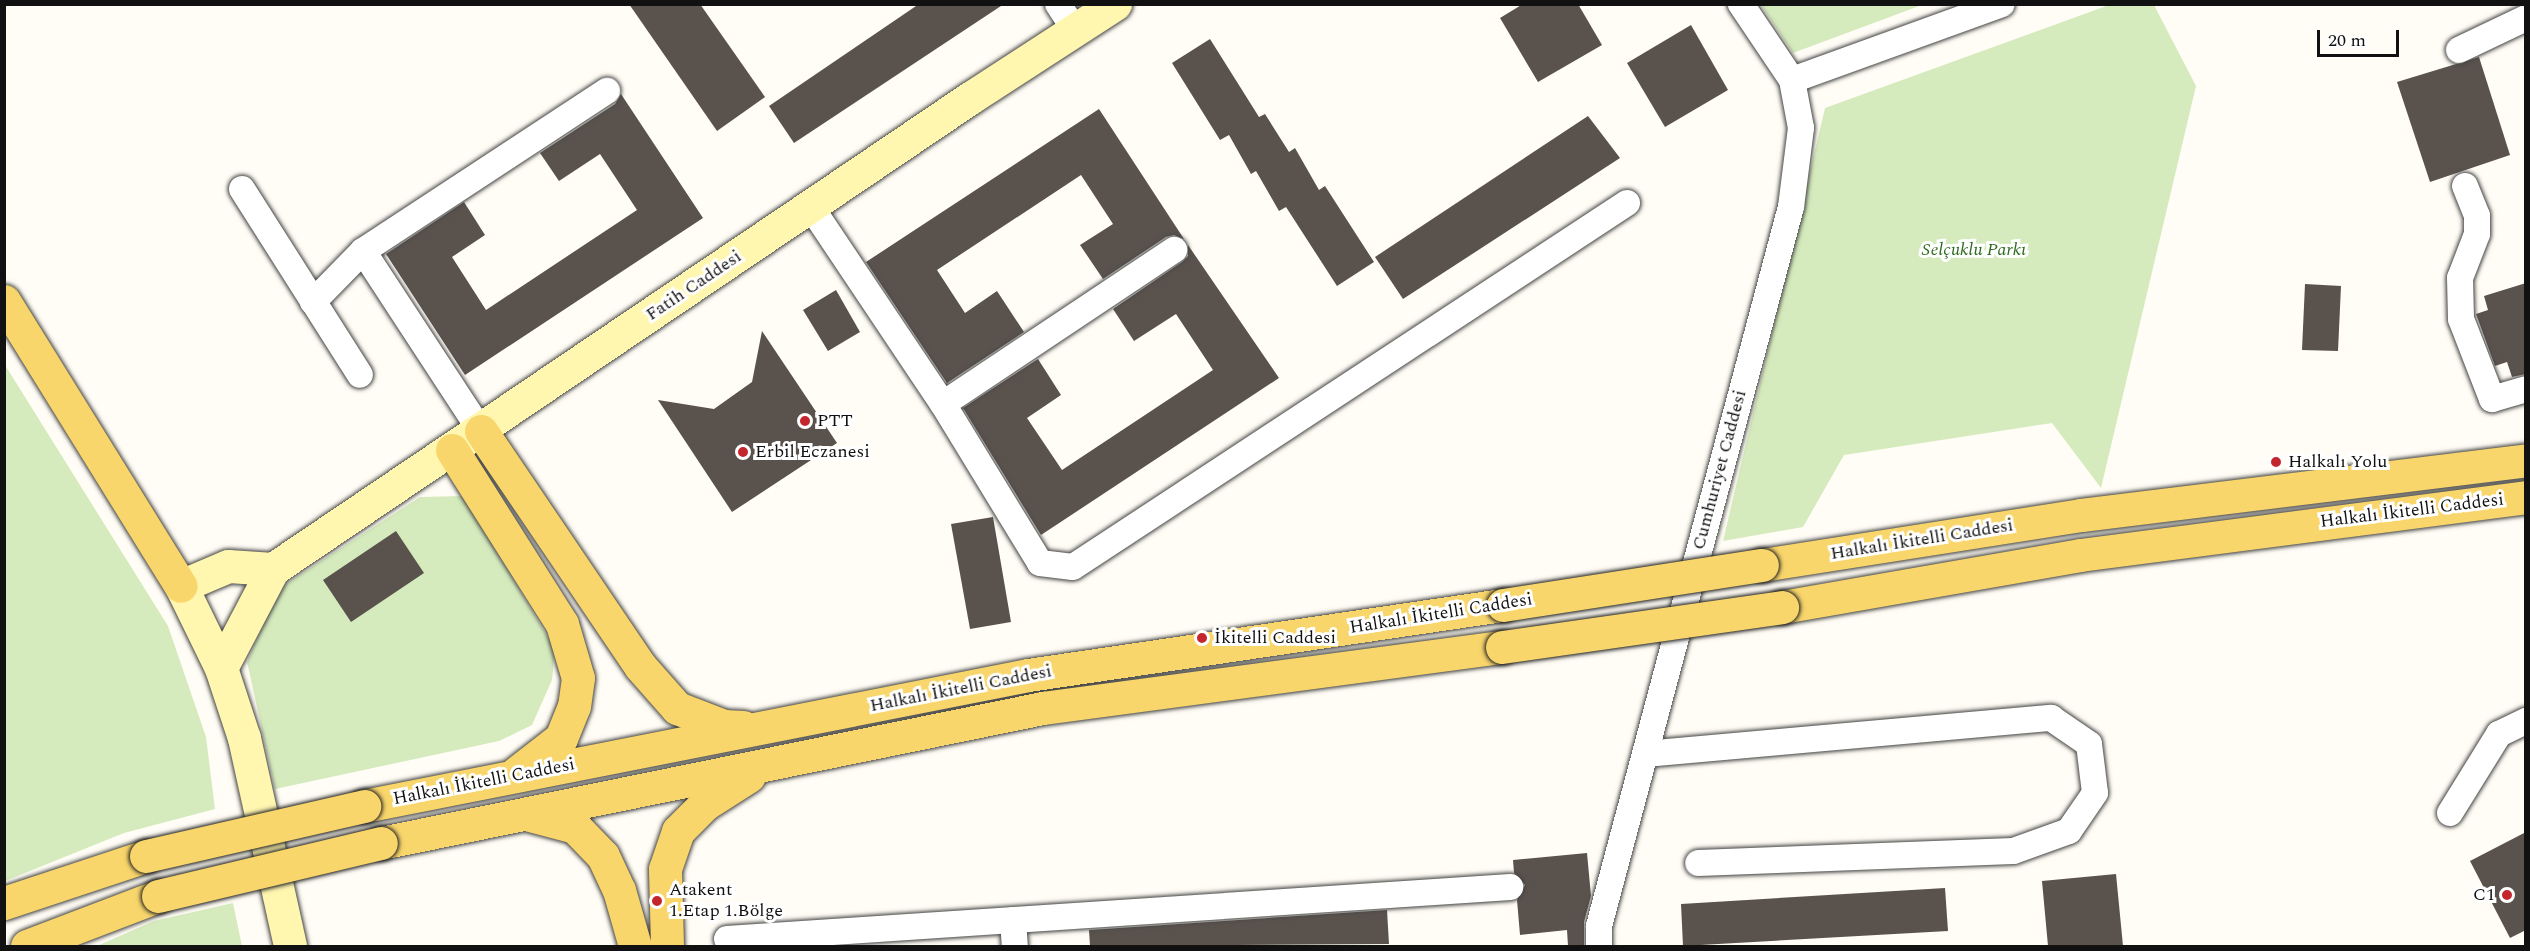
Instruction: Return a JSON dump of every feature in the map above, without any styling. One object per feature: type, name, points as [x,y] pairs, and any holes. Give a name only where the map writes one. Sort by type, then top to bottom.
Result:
[{"type":"main road","points":[[4,301],[181,586]]},
{"type":"main road","points":[[481,431],[640,666],[677,708],[724,726],[763,729]]},
{"type":"main road","points":[[452,450],[562,624],[578,678],[574,706],[561,738],[510,777]]},
{"type":"main road","name":"Halkalı İkitelli Caddesi","points":[[4,903],[146,856],[364,806],[1028,675],[1503,605],[2081,515],[2526,460]]},
{"type":"main road","name":"Halkalı İkitelli Caddesi","points":[[27,946],[158,896],[381,843],[1043,708],[1782,607],[2080,555],[2526,497]]},
{"type":"main road","points":[[667,946],[664,869],[678,831],[705,804],[768,764]]},
{"type":"main road","points":[[522,813],[574,827],[603,856],[618,890],[635,946]]},
{"type":"street","name":"Fatih Caddesi","points":[[273,569],[811,207],[1067,17],[1115,4]]},
{"type":"street","name":"Cumhuriyet Caddesi","points":[[1599,946],[1599,926],[1791,207],[1801,128],[1792,80],[1741,4]]},
{"type":"street","points":[[1792,80],[2002,4]]},
{"type":"street","points":[[2459,50],[2526,18]]},
{"type":"street","points":[[313,302],[363,251],[607,91]]},
{"type":"street","points":[[2465,186],[2477,216],[2477,234],[2460,278],[2461,319],[2492,399],[2526,389]]},
{"type":"street","points":[[242,189],[360,375]]},
{"type":"street","points":[[811,207],[943,404],[1040,563],[1073,567],[1627,203]]},
{"type":"street","points":[[943,404],[1174,250]]},
{"type":"street","points":[[363,251],[481,431]]},
{"type":"street","points":[[221,668],[273,569],[228,566],[181,586],[221,668],[244,738],[290,946]]},
{"type":"street","points":[[1645,754],[2051,718],[2088,744],[2095,793],[2069,831],[2013,851],[1698,863]]},
{"type":"street","points":[[2450,813],[2499,734],[2526,721]]},
{"type":"street","points":[[727,939],[1510,887]]},
{"type":"street","points":[[1013,920],[1015,946]]},
{"type":"green space","points":[[1761,5],[1922,5],[1793,53]]},
{"type":"green space","name":"Selçuklu Parkı","points":[[2109,5],[2154,5],[2196,86],[2101,488],[2052,423],[1844,455],[1803,527],[1723,541],[1825,108]]},
{"type":"green space","points":[[5,365],[168,626],[206,737],[215,809],[124,833],[5,881]]},
{"type":"green space","points":[[463,496],[555,649],[552,680],[532,725],[499,741],[275,789],[247,662],[278,589],[420,497]]},
{"type":"green space","points":[[233,903],[242,946],[97,946],[154,921]]},
{"type":"building","points":[[629,4],[700,4],[765,97],[717,131]]},
{"type":"building","points":[[919,4],[1004,4],[794,143],[769,106]]},
{"type":"building","points":[[1523,4],[1578,4],[1602,45],[1538,82],[1500,18]]},
{"type":"building","points":[[1691,25],[1728,90],[1665,127],[1627,63]]},
{"type":"building","points":[[1210,39],[1259,117],[1265,114],[1289,152],[1295,148],[1319,190],[1325,186],[1374,262],[1337,286],[1286,207],[1279,211],[1256,171],[1251,174],[1229,135],[1220,140],[1172,63]]},
{"type":"building","points":[[2479,57],[2510,155],[2430,182],[2397,82]]},
{"type":"building","points":[[621,94],[703,218],[465,375],[386,254],[464,202],[485,235],[452,257],[486,310],[637,210],[600,154],[559,181],[540,153],[615,104]]},
{"type":"building","points":[[1099,109],[1184,239],[1174,235],[1166,237],[1103,279],[1080,245],[1113,224],[1081,175],[937,270],[965,313],[997,291],[1024,332],[947,383],[866,262]]},
{"type":"building","points":[[1588,116],[1620,158],[1403,299],[1375,257]]},
{"type":"building","points":[[1188,245],[1279,378],[1041,535],[963,408],[1038,359],[1061,395],[1027,418],[1062,470],[1213,370],[1176,314],[1134,341],[1113,309],[1182,262],[1188,256]]},
{"type":"building","points":[[2526,283],[2526,374],[2512,377],[2507,362],[2495,366],[2476,314],[2488,310],[2484,296]]},
{"type":"building","points":[[2305,284],[2341,286],[2338,351],[2302,350]]},
{"type":"building","points":[[836,290],[860,332],[828,351],[803,310]]},
{"type":"building","points":[[762,331],[837,443],[732,512],[658,400],[714,409],[752,382]]},
{"type":"building","points":[[993,517],[1011,622],[970,629],[951,524]]},
{"type":"building","points":[[396,531],[424,573],[351,622],[323,580]]},
{"type":"building","name":"C1","points":[[2526,832],[2526,930],[2510,938],[2470,861]]},
{"type":"building","points":[[1587,853],[1591,896],[1584,922],[1584,946],[1568,946],[1567,930],[1520,935],[1517,900],[1525,885],[1514,873],[1513,860]]},
{"type":"building","points":[[2116,874],[2123,946],[2048,946],[2042,881]]},
{"type":"building","points":[[1945,888],[1948,931],[1683,946],[1681,904]]},
{"type":"building","points":[[1387,910],[1389,944],[1090,946],[1089,930]]},
{"type":"place","name":"PTT","points":[[805,421]]},
{"type":"place","name":"Erbil Eczanesi","points":[[743,452]]},
{"type":"place","name":"Halkalı Yolu","points":[[2276,462]]},
{"type":"place","name":"İkitelli Caddesi","points":[[1202,638]]},
{"type":"place","name":"C1","points":[[2507,895]]},
{"type":"place","name":"Atakent 1.Etap 1.Bölge","points":[[657,901]]}]
